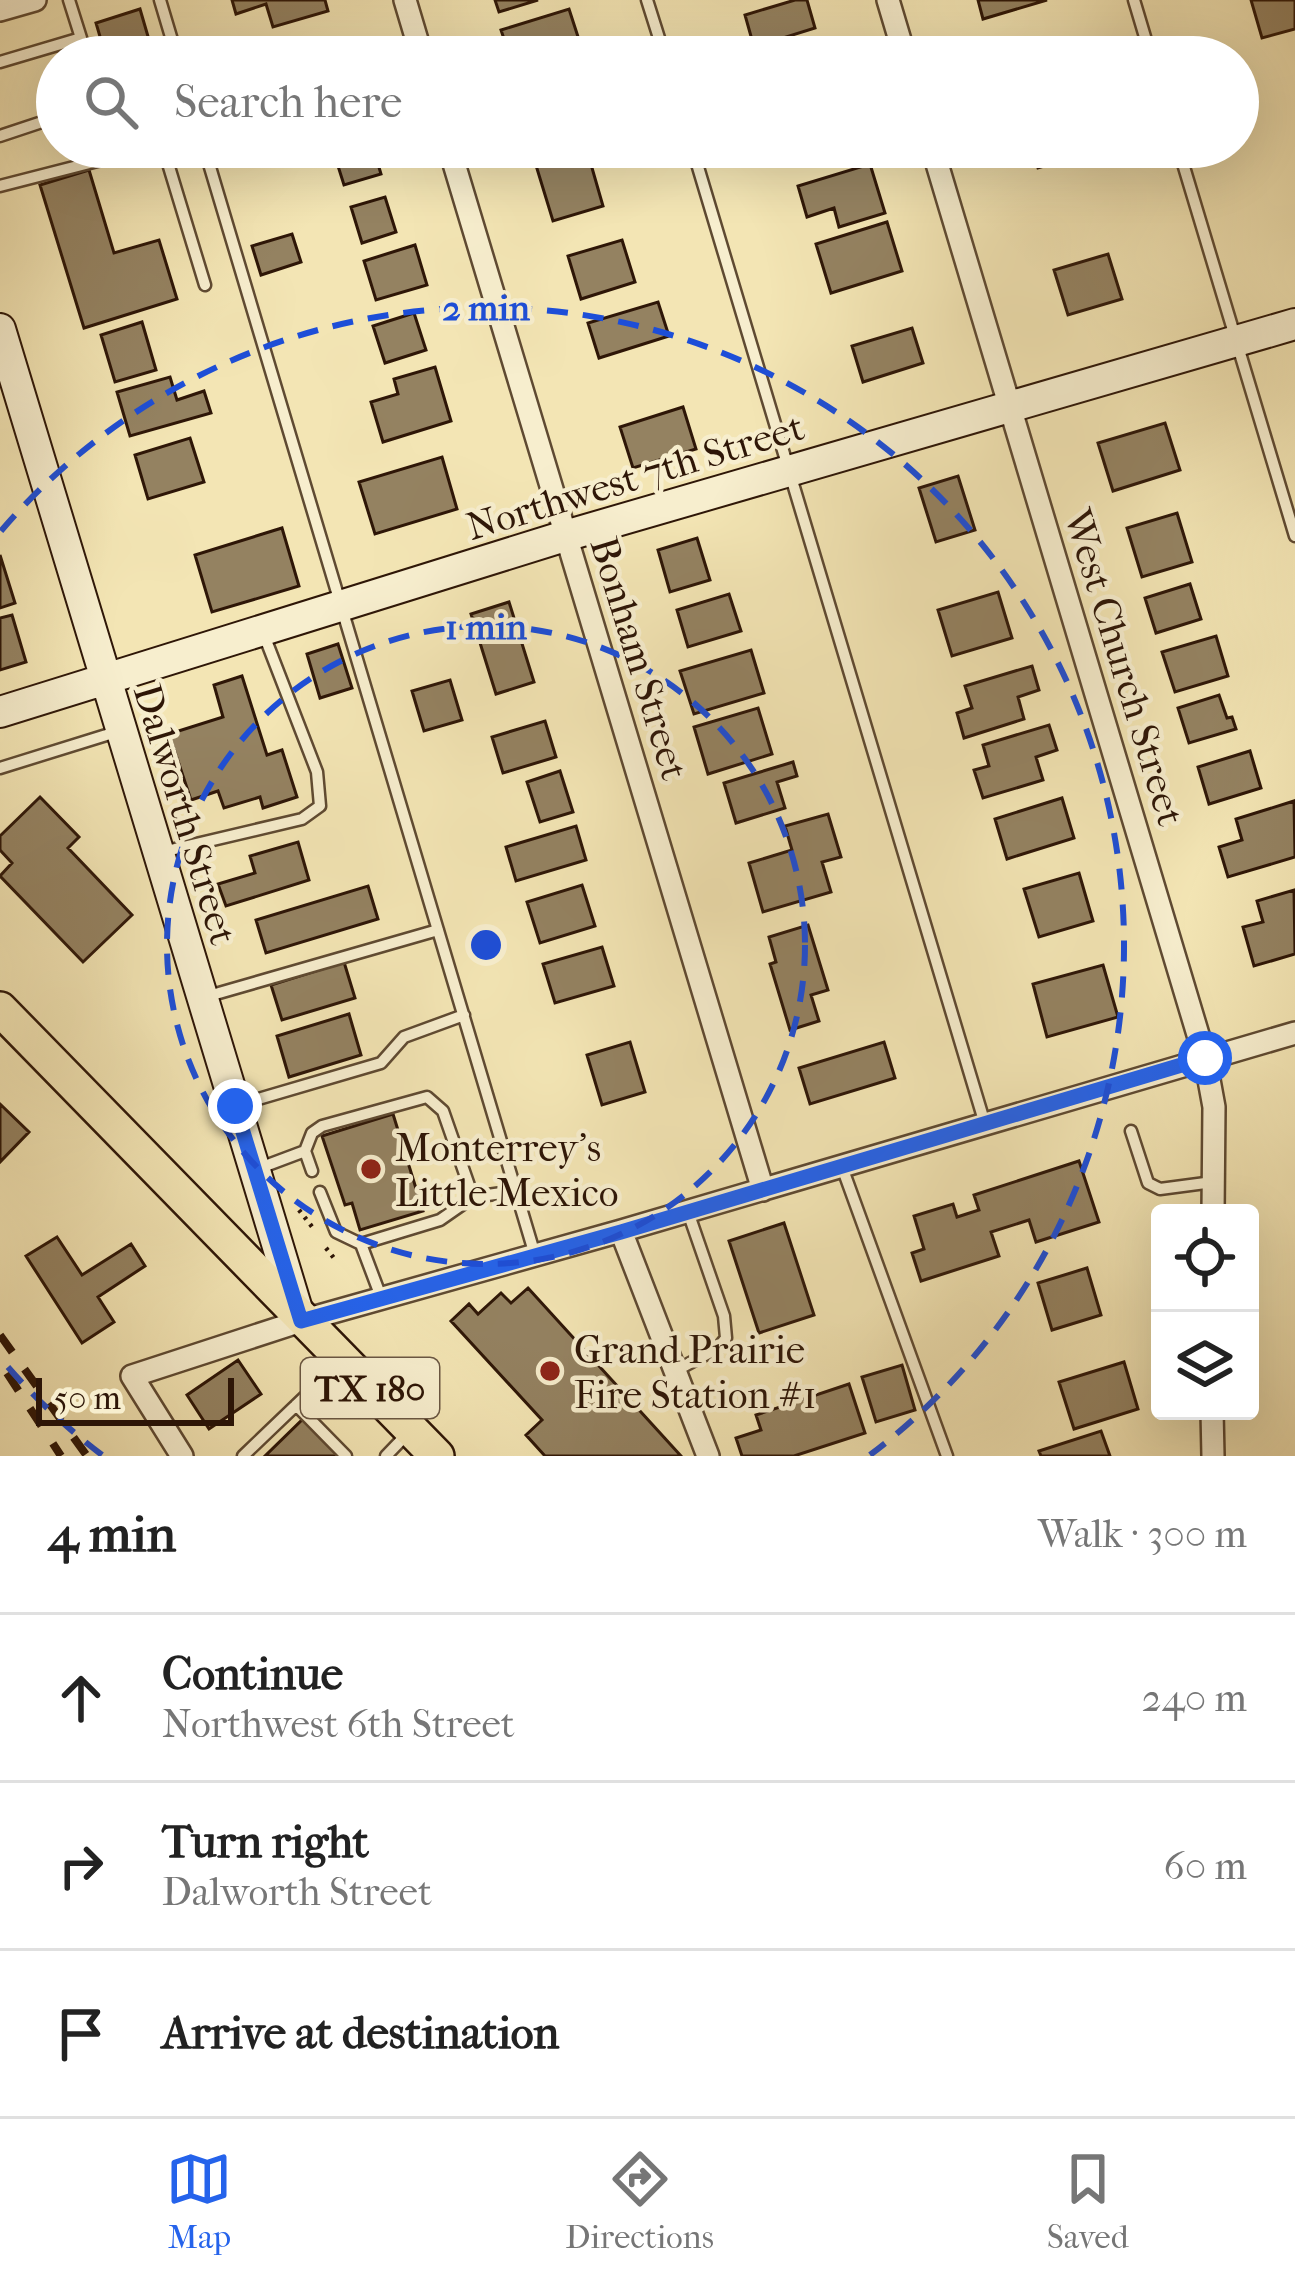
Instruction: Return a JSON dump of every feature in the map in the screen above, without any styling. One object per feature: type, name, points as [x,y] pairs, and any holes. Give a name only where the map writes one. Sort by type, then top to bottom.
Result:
[{"type":"main road","name":"TX 180","points":[[0,1009],[437,1456]]},
{"type":"street","points":[[0,10],[35,0]]},
{"type":"street","points":[[405,0],[416,36]]},
{"type":"street","points":[[889,0],[899,36]]},
{"type":"street","name":"Bonham Street","points":[[455,168],[764,1190]]},
{"type":"street","name":"West Church Street","points":[[938,168],[1205,1058],[1214,1107],[1213,1204]]},
{"type":"street","name":"Northwest 7th Street","points":[[0,712],[565,536],[1295,324]]},
{"type":"street","name":"Dalworth Street","points":[[0,329],[301,1321]]},
{"type":"street","points":[[182,1456],[132,1376],[301,1321],[1295,1033]]},
{"type":"street","points":[[621,1232],[708,1456]]},
{"type":"street","points":[[1211,1420],[1213,1456]]},
{"type":"lane","points":[[69,0],[80,36]]},
{"type":"lane","points":[[160,0],[171,36]]},
{"type":"lane","points":[[647,0],[658,36]]},
{"type":"lane","points":[[1134,0],[1145,36]]},
{"type":"lane","points":[[0,62],[36,51]]},
{"type":"lane","points":[[0,136],[36,124]]},
{"type":"lane","points":[[0,186],[70,168]]},
{"type":"lane","points":[[170,168],[205,285]]},
{"type":"lane","points":[[210,168],[535,1256]]},
{"type":"lane","points":[[698,168],[985,1124]]},
{"type":"lane","points":[[1184,168],[1295,536]]},
{"type":"lane","points":[[157,853],[302,819],[320,806],[317,772],[262,632]]},
{"type":"lane","points":[[0,768],[119,730]]},
{"type":"lane","points":[[202,998],[439,930]]},
{"type":"lane","points":[[235,1106],[381,1063],[404,1036],[464,1016]]},
{"type":"lane","points":[[254,1170],[305,1150],[322,1126],[428,1097],[442,1111],[472,1198]]},
{"type":"lane","points":[[1131,1131],[1148,1183],[1160,1189],[1213,1182]]},
{"type":"lane","points":[[305,1150],[313,1172]]},
{"type":"lane","points":[[842,1167],[947,1456]]},
{"type":"lane","points":[[320,1192],[336,1232],[361,1244],[440,1220],[472,1198],[516,1190]]},
{"type":"lane","points":[[675,1370],[718,1348],[726,1338],[724,1316],[688,1212]]},
{"type":"lane","points":[[361,1244],[382,1299]]},
{"type":"lane","points":[[243,1456],[342,1360]]},
{"type":"lane","points":[[296,1405],[346,1456]]},
{"type":"lane","points":[[386,1456],[411,1429]]},
{"type":"building","points":[[232,0],[325,0],[328,11],[273,27],[266,4],[236,14]]},
{"type":"building","points":[[495,0],[538,0],[499,12]]},
{"type":"building","points":[[807,0],[815,28],[789,36],[751,36],[745,15]]},
{"type":"building","points":[[978,0],[1047,0],[983,19]]},
{"type":"building","points":[[1251,0],[1295,0],[1295,29],[1262,38]]},
{"type":"building","points":[[140,9],[148,36],[100,36],[96,23]]},
{"type":"building","points":[[569,9],[578,36],[503,36],[501,30]]},
{"type":"building","points":[[339,168],[379,168],[381,174],[344,185]]},
{"type":"building","points":[[537,168],[592,168],[603,206],[553,221]]},
{"type":"building","points":[[871,168],[885,213],[839,227],[834,208],[807,217],[798,186]]},
{"type":"building","points":[[89,170],[114,253],[159,240],[177,299],[84,328],[40,185]]},
{"type":"building","points":[[385,197],[396,232],[362,243],[351,207]]},
{"type":"building","points":[[887,222],[902,271],[831,293],[816,244]]},
{"type":"building","points":[[292,234],[301,262],[261,275],[252,246]]},
{"type":"building","points":[[622,240],[635,282],[581,299],[568,256]]},
{"type":"building","points":[[415,245],[427,285],[376,300],[364,261]]},
{"type":"building","points":[[1108,254],[1122,299],[1068,315],[1054,270]]},
{"type":"building","points":[[658,302],[669,336],[599,358],[588,323]]},
{"type":"building","points":[[414,313],[426,350],[385,363],[373,326]]},
{"type":"building","points":[[142,322],[156,370],[115,382],[101,335]]},
{"type":"building","points":[[912,328],[923,363],[863,382],[852,346]]},
{"type":"building","points":[[435,367],[451,421],[383,442],[371,402],[398,394],[394,379]]},
{"type":"building","points":[[170,377],[177,400],[204,391],[211,413],[130,436],[117,392]]},
{"type":"building","points":[[683,407],[696,449],[633,468],[620,427]]},
{"type":"building","points":[[1165,423],[1180,470],[1113,491],[1098,443]]},
{"type":"building","points":[[190,438],[204,482],[148,499],[135,455]]},
{"type":"building","points":[[442,457],[457,509],[375,534],[359,482]]},
{"type":"building","points":[[958,476],[975,530],[936,542],[919,488]]},
{"type":"building","points":[[1177,513],[1192,562],[1142,577],[1127,528]]},
{"type":"building","points":[[282,528],[299,586],[212,612],[195,555]]},
{"type":"building","points":[[697,538],[710,580],[670,592],[658,550]]},
{"type":"building","points":[[0,555],[15,603],[0,608]]},
{"type":"building","points":[[1190,584],[1201,619],[1156,633],[1145,598]]},
{"type":"building","points":[[998,592],[1012,638],[952,656],[938,610]]},
{"type":"building","points":[[729,594],[741,631],[688,647],[677,610]]},
{"type":"building","points":[[509,602],[534,682],[496,694],[471,614]]},
{"type":"building","points":[[12,615],[26,662],[0,670],[0,618]]},
{"type":"building","points":[[1216,636],[1228,676],[1175,692],[1162,652]]},
{"type":"building","points":[[338,644],[352,688],[320,698],[307,654]]},
{"type":"building","points":[[751,650],[764,693],[694,714],[680,671]]},
{"type":"building","points":[[1032,666],[1039,690],[1018,697],[1024,719],[964,738],[957,713],[972,708],[965,686]]},
{"type":"building","points":[[242,676],[267,755],[282,750],[297,797],[263,808],[260,797],[224,808],[218,791],[191,800],[169,734],[223,717],[214,685]]},
{"type":"building","points":[[450,680],[462,720],[424,731],[412,691]]},
{"type":"building","points":[[1219,695],[1236,729],[1189,743],[1178,708]]},
{"type":"building","points":[[758,708],[772,754],[708,774],[694,727]]},
{"type":"building","points":[[545,721],[556,757],[503,773],[492,737]]},
{"type":"building","points":[[1049,725],[1057,750],[1036,757],[1043,780],[983,798],[974,770],[989,766],[983,745]]},
{"type":"building","points":[[1250,751],[1261,788],[1209,804],[1198,767]]},
{"type":"building","points":[[793,762],[797,776],[777,782],[785,808],[736,823],[724,783]]},
{"type":"building","points":[[560,771],[573,812],[540,822],[527,782]]},
{"type":"building","points":[[40,797],[79,837],[68,848],[132,915],[83,962],[0,876],[12,863],[0,850],[0,836]]},
{"type":"building","points":[[1062,798],[1074,838],[1007,859],[995,819]]},
{"type":"building","points":[[1294,801],[1295,857],[1228,877],[1219,847],[1242,840],[1236,819]]},
{"type":"building","points":[[828,814],[841,857],[822,862],[831,892],[763,912],[749,863],[792,850],[785,826]]},
{"type":"building","points":[[576,826],[586,860],[516,881],[506,847]]},
{"type":"building","points":[[298,842],[309,880],[226,906],[218,884],[255,873],[250,856]]},
{"type":"building","points":[[1079,873],[1093,921],[1039,937],[1024,889]]},
{"type":"building","points":[[582,885],[595,926],[540,943],[527,902]]},
{"type":"building","points":[[368,886],[378,919],[266,953],[256,920]]},
{"type":"building","points":[[1294,890],[1295,954],[1254,966],[1243,927],[1263,922],[1257,901]]},
{"type":"building","points":[[808,925],[828,990],[811,995],[819,1021],[790,1030],[770,964],[776,962],[769,937]]},
{"type":"building","points":[[602,947],[614,986],[555,1003],[543,964]]},
{"type":"building","points":[[344,962],[355,998],[282,1020],[271,985]]},
{"type":"building","points":[[1103,965],[1118,1017],[1047,1037],[1033,984]]},
{"type":"building","points":[[349,1014],[361,1055],[289,1077],[277,1036]]},
{"type":"building","points":[[630,1042],[645,1092],[602,1105],[587,1055]]},
{"type":"building","points":[[884,1042],[895,1078],[810,1104],[799,1068]]},
{"type":"building","points":[[0,1104],[29,1132],[0,1162]]},
{"type":"building","name":"Monterrey's Little Mexico","points":[[393,1114],[423,1211],[360,1230],[352,1203],[345,1205],[322,1136]]},
{"type":"building","points":[[1079,1161],[1099,1222],[1036,1242],[1029,1220],[991,1232],[999,1256],[921,1281],[912,1253],[924,1249],[914,1216],[953,1204],[957,1217],[979,1210],[974,1195]]},
{"type":"building","points":[[784,1223],[814,1315],[759,1333],[729,1241]]},
{"type":"building","points":[[57,1237],[82,1275],[131,1244],[145,1266],[98,1297],[114,1322],[82,1343],[26,1256]]},
{"type":"building","points":[[1087,1268],[1101,1315],[1052,1330],[1038,1283]]},
{"type":"building","name":"Grand Prairie Fire Station #1","points":[[528,1288],[681,1456],[545,1456],[526,1435],[542,1420],[451,1321],[469,1304],[478,1314],[501,1293],[511,1303]]},
{"type":"building","points":[[238,1360],[261,1394],[209,1429],[187,1395]]},
{"type":"building","points":[[1124,1362],[1138,1409],[1074,1429],[1059,1382]]},
{"type":"building","points":[[902,1365],[915,1410],[876,1422],[862,1377]]},
{"type":"building","points":[[849,1384],[865,1433],[794,1456],[742,1456],[736,1438],[761,1430],[756,1415]]},
{"type":"building","points":[[304,1418],[340,1456],[265,1456]]},
{"type":"building","points":[[1101,1431],[1110,1456],[1041,1456],[1039,1451]]},
{"type":"railway","points":[[0,1335],[87,1456]]},
{"type":"railway","points":[[7,1373],[61,1456]]},
{"type":"place","name":"Monterrey's Little Mexico","points":[[371,1169]]},
{"type":"place","name":"Grand Prairie Fire Station #1","points":[[550,1371]]},
{"type":"route","points":[[235,1106],[301,1321],[621,1232],[1205,1058]]}]
